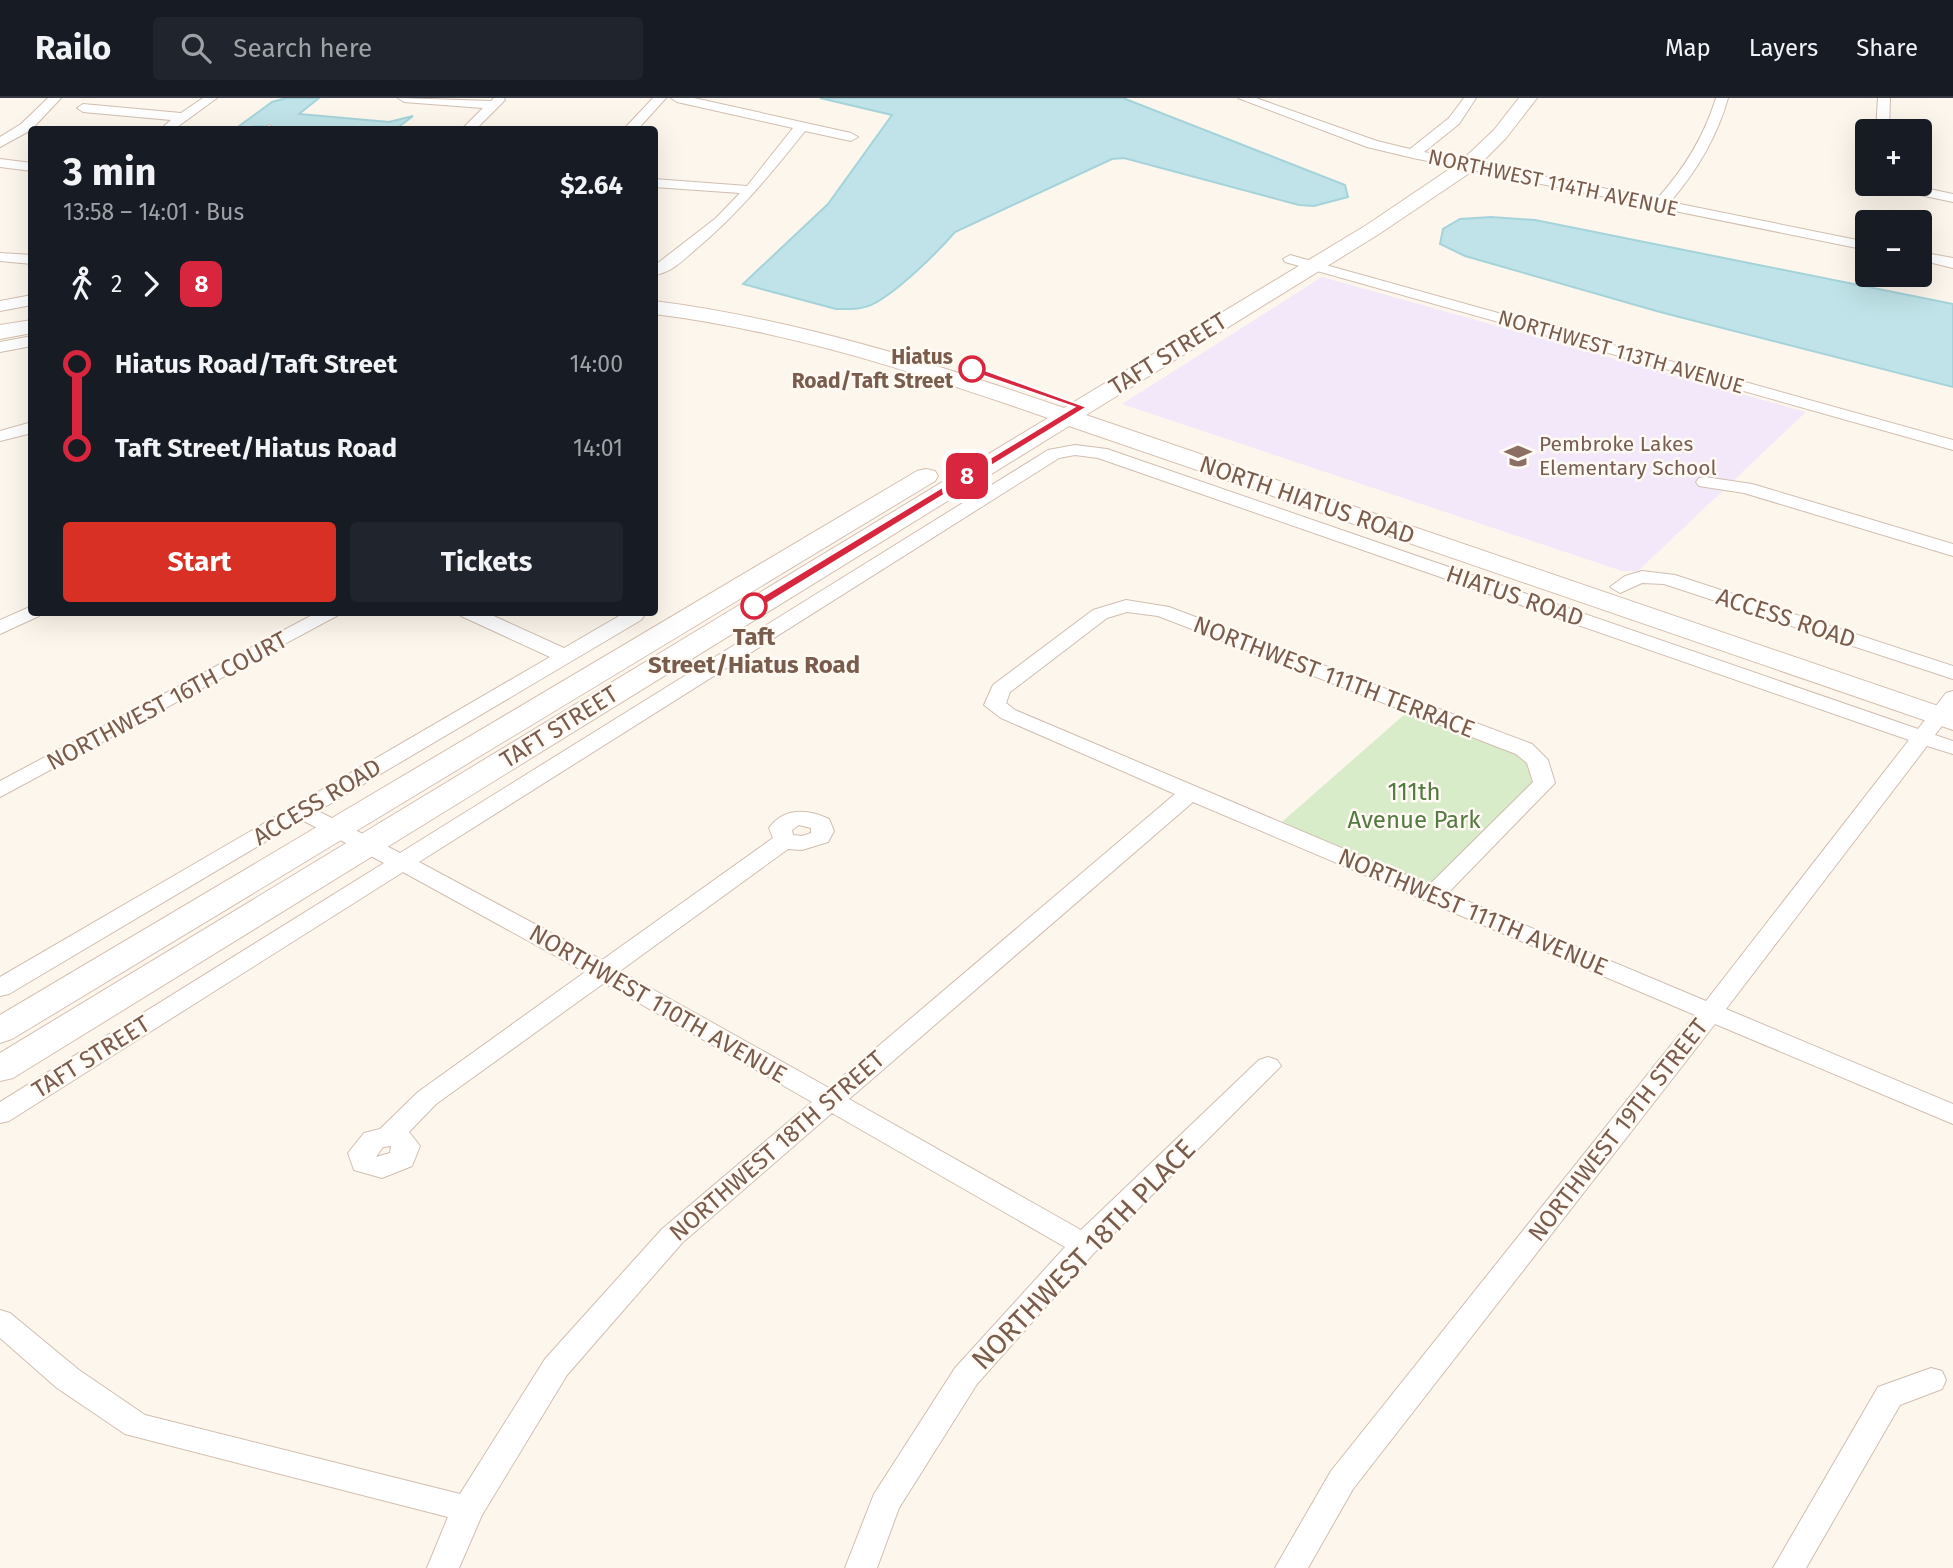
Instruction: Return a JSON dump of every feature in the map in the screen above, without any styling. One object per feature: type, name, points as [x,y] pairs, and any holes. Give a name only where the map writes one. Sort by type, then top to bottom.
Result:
[{"type":"street","points":[[0,143],[26,127],[55,98]]},
{"type":"street","points":[[172,126],[211,98]]},
{"type":"street","points":[[404,98],[498,101]]},
{"type":"street","points":[[633,126],[660,98]]},
{"type":"street","points":[[677,98],[850,137]]},
{"type":"street","name":"NORTHWEST 114TH AVENUE","points":[[1244,98],[1372,144],[1413,154],[1855,244]]},
{"type":"street","points":[[1413,154],[1454,121],[1470,98]]},
{"type":"street","name":"TAFT STREET","points":[[0,1031],[336,829],[741,600],[1060,408],[1249,305],[1467,166],[1500,134],[1528,98]]},
{"type":"street","points":[[1660,205],[1683,179],[1701,149],[1717,117],[1722,98]]},
{"type":"street","points":[[1883,119],[1884,98]]},
{"type":"street","points":[[471,126],[498,101]]},
{"type":"street","points":[[83,108],[184,117]]},
{"type":"street","points":[[658,271],[722,221],[751,190],[802,126]]},
{"type":"street","name":"TAFT STREET","points":[[1060,408],[1224,298],[1404,189],[1443,161],[1469,137]]},
{"type":"street","points":[[0,163],[28,166]]},
{"type":"street","points":[[658,183],[751,190]]},
{"type":"street","points":[[1932,194],[1953,198]]},
{"type":"street","points":[[0,257],[28,260]]},
{"type":"street","name":"NORTHWEST 113TH AVENUE","points":[[1290,258],[1953,445]]},
{"type":"street","points":[[1932,259],[1953,263]]},
{"type":"street","name":"NORTH HIATUS ROAD","points":[[658,297],[774,314],[864,335],[1060,408],[1950,701]]},
{"type":"street","points":[[1224,298],[1249,305]]},
{"type":"street","points":[[0,306],[28,301]]},
{"type":"street","name":"NORTH HIATUS ROAD","points":[[658,308],[755,324],[838,343],[1060,408]]},
{"type":"street","points":[[0,321],[28,316]]},
{"type":"street","points":[[0,332],[28,327]]},
{"type":"street","points":[[0,347],[28,342]]},
{"type":"street","points":[[0,436],[28,428]]},
{"type":"street","name":"TAFT STREET","points":[[0,1114],[1054,454],[1075,450]]},
{"type":"street","name":"HIATUS ROAD","points":[[1075,450],[1101,453],[1953,748]]},
{"type":"street","name":"NORTH HIATUS ROAD","points":[[1250,472],[1620,587],[1950,701]]},
{"type":"street","points":[[1705,482],[1746,488],[1953,550]]},
{"type":"street","name":"TAFT STREET","points":[[0,1069],[368,844],[741,600]]},
{"type":"street","name":"NORTHWEST 111TH AVENUE","points":[[1126,606],[1100,614],[1000,689],[995,705],[1008,714],[1190,793],[1953,1115]]},
{"type":"street","name":"NORTHWEST 111TH TERRACE","points":[[1126,606],[1162,611],[1524,749],[1537,760],[1544,783],[1432,895]]},
{"type":"street","points":[[0,628],[28,614]]},
{"type":"street","name":"NORTHWEST 16TH COURT","points":[[0,790],[326,616]]},
{"type":"street","points":[[477,616],[564,656]]},
{"type":"street","name":"ACCESS ROAD","points":[[0,988],[634,616]]},
{"type":"street","name":"NORTHWEST 19TH STREET","points":[[1292,1568],[1342,1480],[1711,1012],[1950,701]]},
{"type":"street","name":"NORTHWEST 18TH STREET","points":[[443,1568],[468,1509],[565,1357],[672,1236],[1190,793]]},
{"type":"street","name":"NORTHWEST 110TH AVENUE","points":[[301,811],[403,862],[604,972],[1084,1245]]},
{"type":"street","points":[[389,1136],[427,1098],[785,840]]},
{"type":"street","name":"NORTHWEST 18TH PLACE","points":[[862,1568],[886,1503],[966,1376],[1084,1245],[1268,1066]]},
{"type":"street","points":[[0,1321],[68,1379],[136,1425],[468,1509]]},
{"type":"street","points":[[1789,1568],[1889,1396],[1931,1380]]},
{"type":"shaded area","name":"Pembroke Lakes Elementary School","points":[[1322,277],[1806,412],[1638,571],[1622,571],[1122,404]]},
{"type":"green space","name":"111th Avenue Park","points":[[1413,707],[1524,749],[1544,783],[1432,895],[1275,828]]},
{"type":"water","points":[[286,98],[319,98],[299,114],[389,122],[413,116],[400,126],[239,126],[272,102]]},
{"type":"water","points":[[820,98],[1123,98],[1345,185],[1348,197],[1314,206],[1299,205],[1124,158],[1112,159],[955,232],[917,270],[875,303],[861,308],[836,309],[743,284],[828,204],[892,115]]},
{"type":"water","points":[[1491,217],[1535,220],[1855,284],[1855,287],[1868,287],[1953,304],[1953,387],[1660,312],[1465,256],[1440,244],[1443,229],[1460,219]]},
{"type":"bus line","name":"8","points":[[754,606],[1082,407],[972,369]]},
{"type":"place","name":"Hiatus Road/Taft Street","points":[[972,369]]},
{"type":"place","name":"Pembroke Lakes Elementary School","points":[[1518,456]]},
{"type":"place","name":"Taft Street/Hiatus Road","points":[[754,606]]}]
